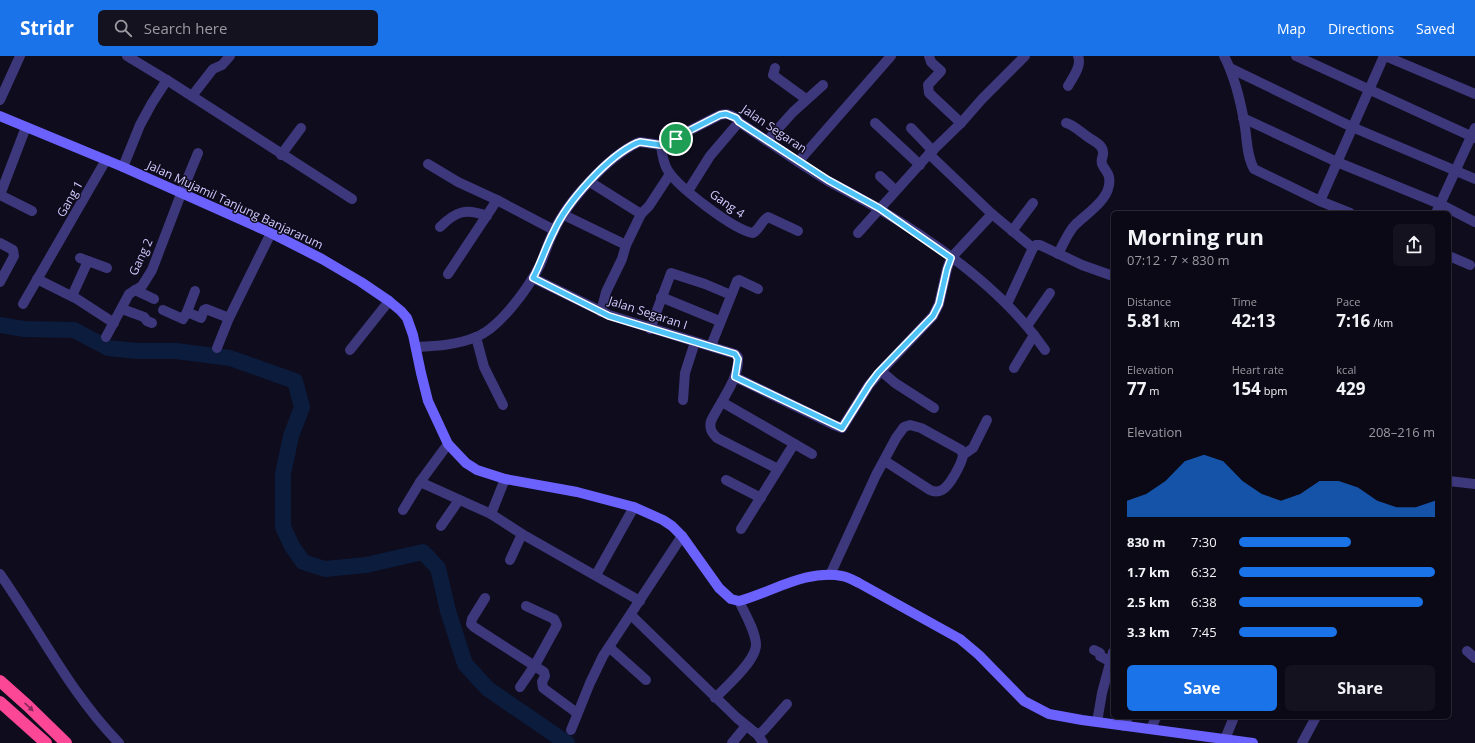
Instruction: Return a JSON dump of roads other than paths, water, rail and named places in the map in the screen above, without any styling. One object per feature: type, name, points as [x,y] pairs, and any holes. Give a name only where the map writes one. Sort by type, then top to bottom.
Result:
[{"type":"highway","points":[[0,681],[66,743]]},
{"type":"highway","points":[[0,702],[46,743]]},
{"type":"highway","points":[[0,707],[15,714]]},
{"type":"street","points":[[0,100],[20,56]]},
{"type":"street","points":[[127,56],[352,199]]},
{"type":"street","points":[[192,96],[213,69],[222,65],[230,56]]},
{"type":"street","points":[[798,162],[891,56]]},
{"type":"street","points":[[929,56],[931,62],[941,71],[928,85],[927,89],[929,93],[961,124]]},
{"type":"street","points":[[858,233],[895,190],[931,152],[961,124],[982,99],[1025,56]]},
{"type":"street","points":[[1068,86],[1077,69],[1080,60],[1078,56]]},
{"type":"street","points":[[1224,56],[1230,68],[1243,118],[1249,155],[1254,169],[1320,201],[1345,211]]},
{"type":"street","points":[[1243,118],[1438,209],[1474,134],[1369,90],[1296,56]]},
{"type":"street","points":[[1320,201],[1385,56],[1475,94]]},
{"type":"street","points":[[775,68],[772,75],[806,99]]},
{"type":"street","points":[[1230,68],[1352,127],[1475,180]]},
{"type":"street","points":[[123,168],[140,125],[166,80]]},
{"type":"street","points":[[767,141],[806,99],[823,85]]},
{"type":"street","name":"Jalan Segaran","points":[[661,145],[723,114],[734,117],[739,122],[798,162],[879,208],[951,258],[1008,304],[1045,350]]},
{"type":"street","name":"Jalan Mujamil Tanjung Banjararum","points":[[0,116],[106,160],[271,233],[342,271],[390,301],[407,318],[413,335],[420,373],[428,401],[448,444],[466,463],[477,470],[505,479],[577,492],[634,507],[663,520],[672,526],[682,536],[719,588],[731,599],[739,601]]},
{"type":"street","points":[[688,191],[710,156],[739,122]]},
{"type":"street","points":[[875,123],[920,165]]},
{"type":"street","points":[[1058,254],[1074,226],[1099,204],[1107,191],[1109,182],[1108,174],[1102,164],[1103,150],[1099,144],[1071,124],[1066,123]]},
{"type":"street","points":[[26,127],[0,195],[32,211]]},
{"type":"street","points":[[281,155],[302,128]]},
{"type":"street","points":[[911,128],[931,152],[992,214],[1033,248]]},
{"type":"street","points":[[416,347],[455,344],[484,333],[498,322],[525,290],[533,278],[554,230],[574,200],[590,182],[612,160],[634,144],[640,142],[661,145]]},
{"type":"street","name":"Gang 4","points":[[661,145],[664,163],[670,174],[688,191],[721,217],[745,232],[753,233],[764,220],[768,218],[798,231]]},
{"type":"street","name":"Gang 2","points":[[106,337],[129,294],[142,286],[152,270],[198,153]]},
{"type":"street","name":"Gang 1","points":[[23,304],[106,160]]},
{"type":"street","points":[[428,164],[458,182],[497,200],[554,230]]},
{"type":"street","points":[[601,312],[606,292],[641,214],[650,206],[670,174]]},
{"type":"street","points":[[880,176],[895,190]]},
{"type":"street","points":[[590,182],[641,214]]},
{"type":"street","points":[[448,274],[497,200]]},
{"type":"street","points":[[1012,231],[1034,203]]},
{"type":"street","points":[[440,227],[453,215],[460,212],[476,212],[487,216]]},
{"type":"street","points":[[778,469],[717,438],[712,432],[710,427],[711,421],[735,377],[842,428],[869,385],[933,316],[939,304],[951,258],[992,214]]},
{"type":"street","points":[[1451,214],[1475,222]]},
{"type":"street","points":[[564,215],[626,245]]},
{"type":"street","points":[[216,348],[229,318],[271,233]]},
{"type":"street","points":[[0,242],[13,250],[14,256],[0,282]]},
{"type":"street","points":[[1008,304],[1033,248],[1038,244],[1082,265],[1111,275]]},
{"type":"street","points":[[1451,257],[1470,265]]},
{"type":"street","points":[[72,296],[84,260],[107,268]]},
{"type":"street","points":[[650,329],[669,275],[672,273],[705,284],[731,295]]},
{"type":"street","name":"Jalan Segaran I","points":[[533,278],[601,312],[650,329],[737,355],[738,362],[735,377]]},
{"type":"street","points":[[37,279],[72,296],[114,323]]},
{"type":"street","points":[[711,346],[738,280],[758,288]]},
{"type":"street","points":[[135,290],[154,299]]},
{"type":"street","points":[[163,310],[183,319],[195,291]]},
{"type":"street","points":[[1027,326],[1050,293]]},
{"type":"street","points":[[661,297],[717,320]]},
{"type":"street","points":[[350,350],[390,301]]},
{"type":"street","points":[[122,309],[144,317],[147,321],[152,323]]},
{"type":"street","points":[[187,312],[201,318],[205,309],[209,309],[229,318]]},
{"type":"street","points":[[1014,368],[1034,335]]},
{"type":"street","points":[[476,337],[484,367],[503,405]]},
{"type":"street","points":[[683,400],[685,373],[695,342]]},
{"type":"street","points":[[881,371],[895,383],[934,408]]},
{"type":"street","points":[[722,402],[812,454]]},
{"type":"street","points":[[880,468],[936,492],[946,487],[961,462],[963,455],[973,448],[987,420]]},
{"type":"street","points":[[830,575],[880,468],[902,429],[908,425],[921,428],[961,450],[963,455]]},
{"type":"street","points":[[402,510],[420,482],[448,444]]},
{"type":"street","points":[[741,529],[794,444]]},
{"type":"street","points":[[491,514],[505,479]]},
{"type":"street","points":[[726,480],[761,498]]},
{"type":"street","points":[[1451,481],[1475,484]]},
{"type":"street","points":[[420,482],[491,514],[522,534],[596,574],[640,601]]},
{"type":"street","points":[[441,526],[459,500]]},
{"type":"street","points":[[596,574],[634,507]]},
{"type":"street","points":[[510,560],[522,534]]},
{"type":"street","points":[[571,730],[590,683],[609,647],[682,536]]},
{"type":"street","points":[[0,574],[75,691],[93,715],[119,743]]},
{"type":"street","points":[[715,698],[746,665],[755,652],[755,638],[739,601],[809,577],[830,575],[843,576],[859,583],[960,639],[979,654],[1012,690],[1031,705],[1049,714],[1064,718],[1097,722],[1126,722],[1180,738],[1225,739],[1253,743]]},
{"type":"street","points":[[485,598],[472,619],[471,624],[544,672],[545,676],[542,682],[543,688],[577,713]]},
{"type":"street","points":[[520,688],[535,665],[557,625],[554,619],[526,606]]},
{"type":"street","points":[[631,615],[715,698],[761,739],[787,704]]},
{"type":"street","points":[[609,647],[646,680]]},
{"type":"street","points":[[1094,650],[1100,653],[1100,656],[1111,659]]},
{"type":"street","points":[[1467,651],[1475,658]]},
{"type":"street","points":[[1097,722],[1102,693],[1111,662]]},
{"type":"street","points":[[1151,729],[1155,719]]},
{"type":"street","points":[[1225,739],[1233,719]]},
{"type":"street","points":[[1302,743],[1315,719]]},
{"type":"street","points":[[732,743],[746,726]]},
{"type":"waterway","points":[[0,325],[24,329],[74,330],[108,348],[137,351],[176,351],[230,358],[295,381],[302,407],[291,436],[283,474],[283,527],[292,546],[303,562],[325,569],[366,565],[423,552],[438,568],[448,611],[465,664],[488,689],[567,743]]}]
